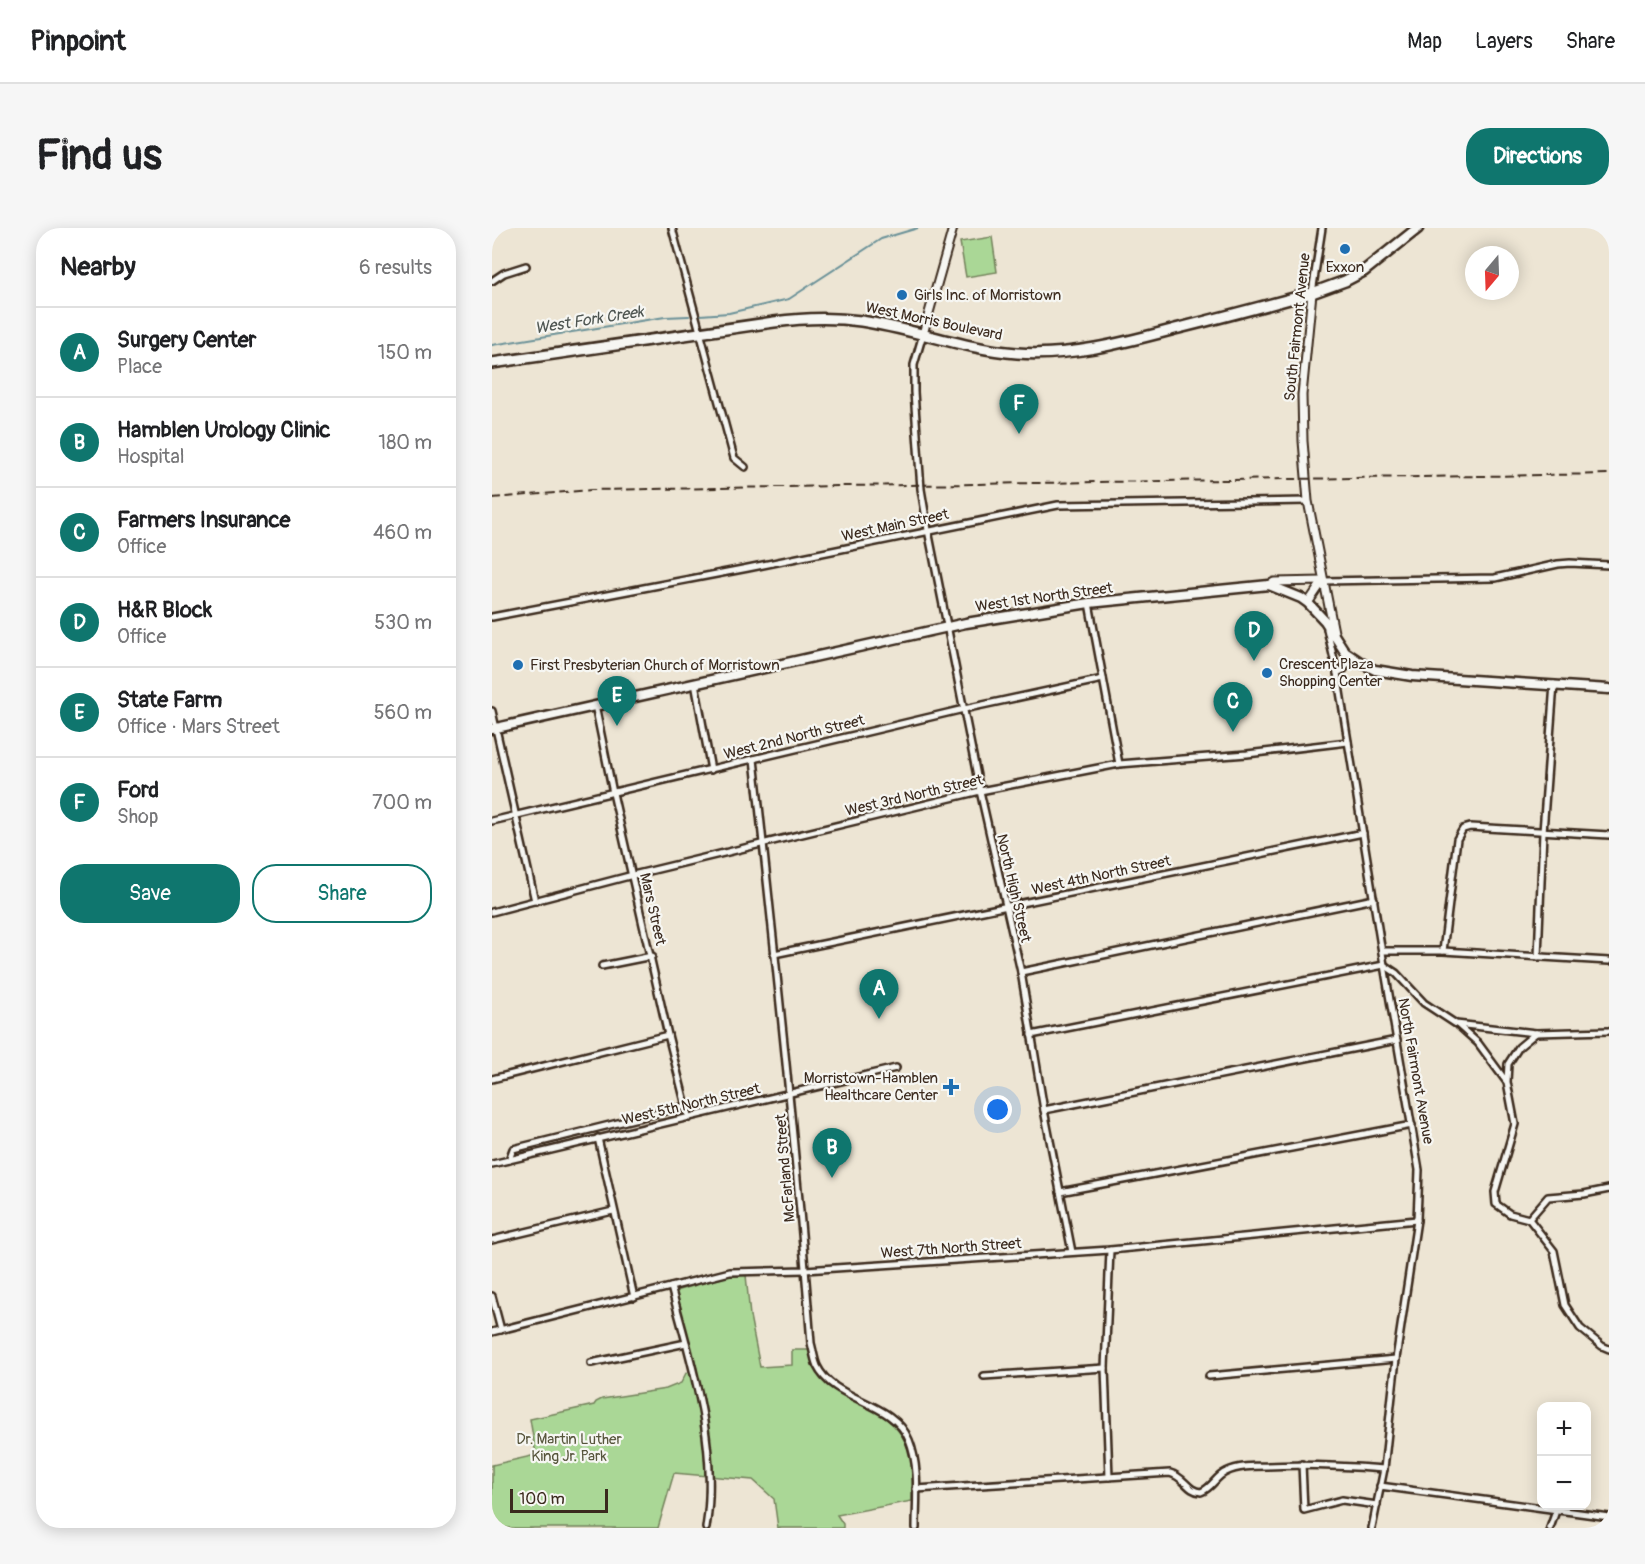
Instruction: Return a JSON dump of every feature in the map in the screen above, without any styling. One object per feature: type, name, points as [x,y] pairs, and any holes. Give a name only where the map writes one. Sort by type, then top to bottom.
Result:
[{"type":"main road","name":"West Morris Boulevard","points":[[492,363],[792,320],[832,318],[879,324],[963,345],[1018,353],[1062,353],[1107,347],[1312,293],[1345,281],[1364,271],[1418,228]]},
{"type":"main road","name":"West 1st North Street","points":[[494,728],[1017,613],[1089,603],[1269,585]]},
{"type":"main road","points":[[1269,585],[1308,603],[1325,621],[1345,652],[1375,670],[1395,674],[1609,688]]},
{"type":"street","points":[[672,228],[734,458],[745,467]]},
{"type":"street","points":[[923,334],[953,228]]},
{"type":"street","name":"South Fairmont Avenue","points":[[1308,501],[1302,394],[1312,293],[1322,228]]},
{"type":"street","points":[[492,281],[504,273],[526,266]]},
{"type":"street","name":"North High Street","points":[[923,334],[914,365],[921,489],[946,627],[1005,907],[1021,972],[1044,1110],[1072,1252]]},
{"type":"street","points":[[1308,501],[1335,636]]},
{"type":"street","name":"West Main Street","points":[[492,617],[1058,505],[1308,501]]},
{"type":"street","name":"West 1st North Street","points":[[1269,585],[1274,582],[1495,578],[1558,564],[1609,565]]},
{"type":"street","points":[[1308,603],[1323,581]]},
{"type":"street","points":[[1089,603],[1119,764]]},
{"type":"street","name":"North Fairmont Avenue","points":[[1325,621],[1337,673],[1419,1170],[1417,1220],[1396,1359],[1384,1469],[1372,1528]]},
{"type":"street","points":[[1337,673],[1343,670],[1353,658]]},
{"type":"street","name":"West 2nd North Street","points":[[492,821],[964,709],[1103,679]]},
{"type":"street","points":[[695,683],[711,770]]},
{"type":"street","points":[[1538,957],[1543,832],[1554,684]]},
{"type":"street","name":"Mars Street","points":[[595,705],[668,1035],[689,1118]]},
{"type":"street","points":[[492,711],[494,728],[535,900]]},
{"type":"street","name":"West 3rd North Street","points":[[492,912],[633,875],[980,791],[1119,764],[1247,754],[1348,742]]},
{"type":"street","name":"McFarland Street","points":[[754,759],[790,1092],[811,1343],[818,1367],[831,1383],[890,1415],[908,1438],[915,1463],[916,1528]]},
{"type":"street","points":[[1443,951],[1457,839],[1463,829],[1470,827],[1609,835]]},
{"type":"street","name":"West 4th North Street","points":[[774,954],[1363,833]]},
{"type":"street","points":[[1021,972],[1374,899]]},
{"type":"street","points":[[1382,951],[1443,951],[1609,962]]},
{"type":"street","points":[[602,966],[652,956]]},
{"type":"street","points":[[1031,1035],[1384,965],[1396,973],[1424,1003],[1456,1023],[1478,1043],[1507,1082]]},
{"type":"street","points":[[1456,1023],[1536,1034],[1609,1031]]},
{"type":"street","points":[[1536,1034],[1519,1047],[1508,1064],[1507,1082],[1515,1124],[1495,1192],[1496,1204],[1510,1214],[1528,1219],[1554,1251],[1565,1305],[1580,1328],[1609,1349]]},
{"type":"street","points":[[492,1079],[668,1035]]},
{"type":"street","points":[[1044,1110],[1397,1040]]},
{"type":"street","name":"West 5th North Street","points":[[492,1164],[896,1068]]},
{"type":"street","points":[[509,1160],[513,1149],[686,1106]]},
{"type":"street","points":[[1060,1192],[1412,1125]]},
{"type":"street","points":[[598,1138],[634,1296]]},
{"type":"street","points":[[1528,1219],[1548,1197],[1609,1189]]},
{"type":"street","points":[[492,1240],[613,1211]]},
{"type":"street","name":"West 7th North Street","points":[[492,1332],[730,1272],[806,1270],[1110,1250],[1417,1220]]},
{"type":"street","points":[[1109,1478],[1105,1368],[1110,1250]]},
{"type":"street","points":[[671,1287],[704,1422],[710,1479],[706,1528]]},
{"type":"street","points":[[492,1296],[501,1330]]},
{"type":"street","points":[[591,1363],[686,1343]]},
{"type":"street","points":[[1209,1376],[1396,1359]]},
{"type":"street","points":[[984,1376],[1105,1368]]},
{"type":"street","points":[[916,1489],[1170,1473],[1180,1476],[1192,1490],[1201,1492],[1211,1488],[1219,1476],[1227,1471],[1244,1467],[1302,1464],[1384,1469]]},
{"type":"street","points":[[1302,1464],[1304,1510],[1342,1500],[1377,1505]]},
{"type":"street","points":[[1380,1486],[1609,1517]]},
{"type":"street","points":[[1550,1528],[1556,1511]]},
{"type":"green space","points":[[992,237],[997,272],[966,277],[960,242]]},
{"type":"green space","name":"Dr. Martin Luther King Jr. Park","points":[[746,1275],[750,1316],[760,1367],[792,1365],[792,1350],[809,1350],[817,1372],[827,1385],[877,1412],[893,1424],[905,1441],[911,1457],[912,1501],[837,1515],[843,1528],[778,1528],[774,1499],[753,1480],[674,1473],[658,1528],[492,1528],[492,1465],[536,1455],[530,1419],[594,1405],[602,1399],[666,1389],[681,1383],[686,1373],[697,1369],[675,1291],[729,1276]]},
{"type":"waterway","name":"West Fork Creek","points":[[700,315],[729,313],[789,299],[881,239],[918,228]]},
{"type":"waterway","name":"West Fork Creek","points":[[492,345],[665,317],[689,316]]},
{"type":"railway","points":[[492,498],[591,490],[1609,474]]},
{"type":"place","name":"Exxon","points":[[1345,249]]},
{"type":"place","name":"Girls Inc. of Morristown","points":[[902,295]]},
{"type":"place","name":"Ford","points":[[1019,434]]},
{"type":"place","name":"H&R Block","points":[[1254,661]]},
{"type":"place","name":"First Presbyterian Church of Morristown","points":[[518,665]]},
{"type":"place","name":"Crescent Plaza Shopping Center","points":[[1267,673]]},
{"type":"place","name":"State Farm","points":[[617,726]]},
{"type":"place","name":"Farmers Insurance","points":[[1233,732]]},
{"type":"place","name":"Surgery Center","points":[[879,1019]]},
{"type":"place","name":"Morristown-Hamblen Healthcare Center","points":[[951,1087]]},
{"type":"place","name":"Hamblen Urology Clinic","points":[[832,1178]]}]
